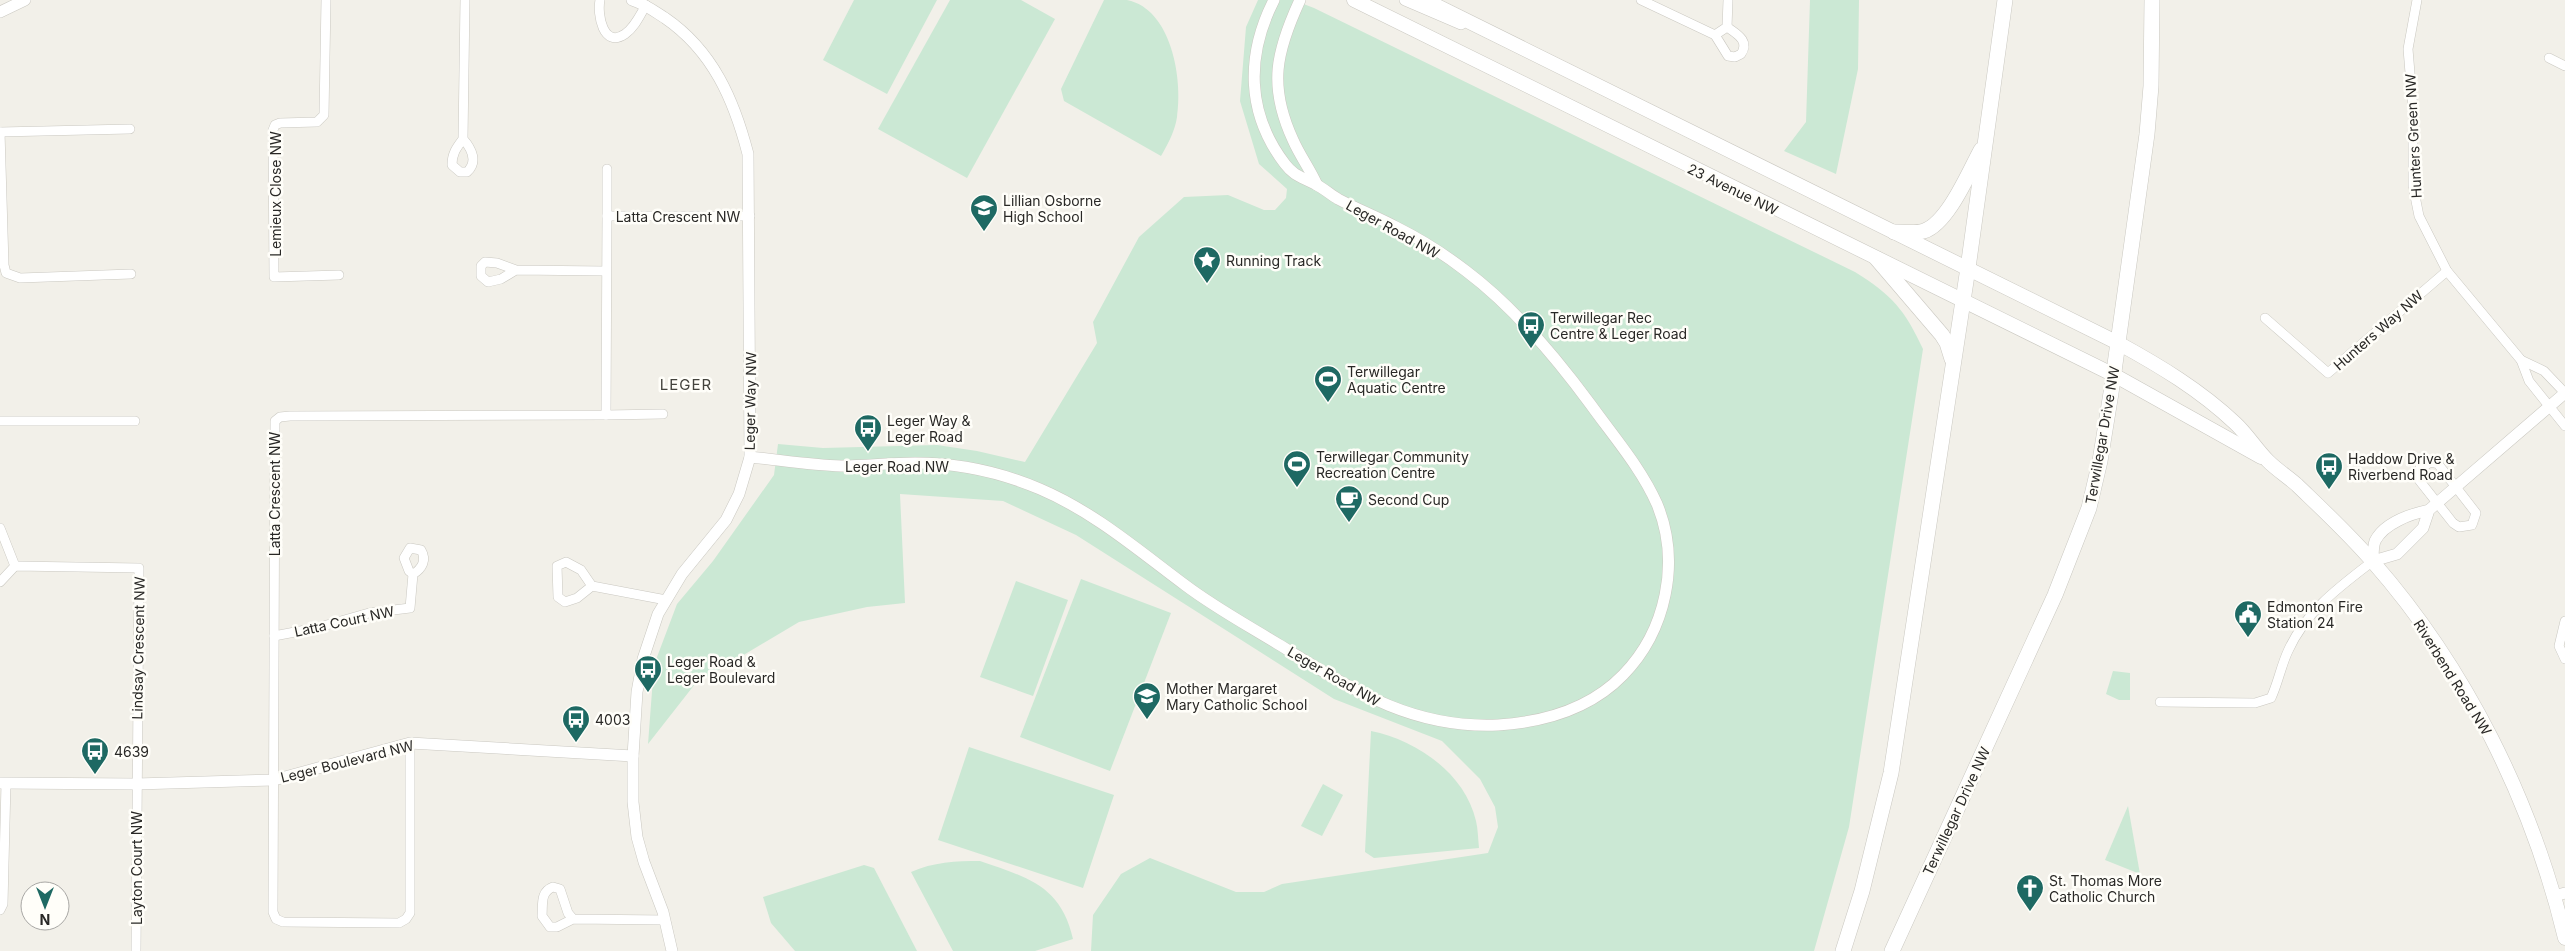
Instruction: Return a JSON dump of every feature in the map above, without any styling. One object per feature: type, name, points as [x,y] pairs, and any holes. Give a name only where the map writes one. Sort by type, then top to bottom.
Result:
[{"type":"main road","name":"23 Avenue NW","points":[[1354,0],[1962,302],[2114,375]]},
{"type":"main road","points":[[1425,0],[2118,343]]},
{"type":"main road","points":[[1843,951],[1862,891],[1891,773],[1953,371],[2005,0]]},
{"type":"main road","name":"Terwillegar Drive NW","points":[[1892,951],[2068,565],[2093,490],[2114,375],[2147,134],[2151,86],[2152,0]]},
{"type":"main road","points":[[1894,232],[1918,233],[1936,225],[1949,208],[1985,142]]},
{"type":"main road","points":[[1877,259],[1942,336],[1950,350],[1953,371]]},
{"type":"main road","name":"Riverbend Road NW","points":[[2118,343],[2166,369],[2235,423],[2268,461],[2296,484],[2372,561],[2416,616],[2445,659],[2503,760],[2560,895],[2565,938]]},
{"type":"main road","name":"Riverbend Road NW","points":[[2114,375],[2268,461]]},
{"type":"street","points":[[0,10],[26,0]]},
{"type":"street","name":"Lemieux Close NW","points":[[326,0],[324,115],[318,122],[280,123],[275,125],[273,130],[274,277],[339,275]]},
{"type":"street","points":[[463,139],[465,0]]},
{"type":"street","points":[[600,0],[598,11],[600,22],[604,31],[610,37],[616,38],[624,35],[634,25],[646,5]]},
{"type":"street","name":"Leger Way NW","points":[[633,0],[646,5],[681,29],[707,57],[726,86],[739,118],[748,154],[750,216],[750,457],[739,494],[726,520],[682,574],[666,600],[650,637],[639,676],[635,708],[633,802],[637,837],[665,920],[672,951]]},
{"type":"street","name":"Leger Road NW","points":[[750,457],[842,466],[911,463],[957,466],[996,474],[1034,486],[1069,502],[1102,521],[1190,589],[1335,679],[1372,699],[1410,714],[1451,724],[1496,725],[1538,720],[1580,707],[1614,684],[1640,654],[1657,622],[1663,604],[1668,570],[1666,538],[1658,507],[1643,477],[1576,386],[1517,315],[1467,272],[1417,238],[1334,197],[1317,185],[1296,176],[1285,164],[1272,145],[1257,106],[1254,77],[1255,55],[1264,20],[1274,0]]},
{"type":"street","points":[[1300,0],[1281,44],[1277,76],[1283,115],[1294,142],[1310,168],[1317,185]]},
{"type":"street","points":[[1405,0],[1516,45]]},
{"type":"street","points":[[1641,0],[1715,35],[1728,56],[1735,57],[1742,54],[1744,48],[1743,40],[1727,27]]},
{"type":"street","points":[[1727,27],[1728,0]]},
{"type":"street","name":"Hunters Green NW","points":[[2417,0],[2408,50],[2413,110],[2413,186],[2420,216],[2447,271],[2521,360],[2529,381],[2565,426]]},
{"type":"street","points":[[1715,35],[1727,27]]},
{"type":"street","points":[[2549,58],[2565,66]]},
{"type":"street","points":[[130,129],[0,132],[4,265],[6,273],[20,278],[131,274]]},
{"type":"street","name":"Latta Crescent NW","points":[[606,169],[606,415]]},
{"type":"street","name":"Latta Crescent NW","points":[[607,216],[750,216]]},
{"type":"street","points":[[516,270],[605,271]]},
{"type":"street","name":"Hunters Way NW","points":[[2265,318],[2328,373],[2447,271]]},
{"type":"street","name":"Hunters Green NW","points":[[2521,360],[2544,371],[2565,393]]},
{"type":"street","points":[[2372,561],[2374,542],[2382,532],[2411,514],[2433,507],[2565,393]]},
{"type":"street","name":"Latta Crescent NW","points":[[410,743],[410,913],[406,919],[399,923],[283,922],[276,919],[273,912],[275,421],[280,417],[663,414]]},
{"type":"street","points":[[0,421],[135,421]]},
{"type":"street","points":[[2431,462],[2438,464],[2476,513],[2472,525],[2466,527],[2453,523],[2433,507],[2419,480],[2420,468],[2424,464],[2431,462]]},
{"type":"street","points":[[2160,702],[2255,702],[2271,698],[2287,653],[2308,618],[2322,601],[2372,561],[2396,554],[2423,528],[2433,507]]},
{"type":"street","points":[[0,528],[15,566],[0,582]]},
{"type":"street","points":[[592,586],[570,602],[561,600],[557,593],[558,566],[566,562],[576,566],[592,586],[666,600]]},
{"type":"street","name":"Lindsay Crescent NW","points":[[15,566],[139,568],[136,784]]},
{"type":"street","name":"Latta Court NW","points":[[274,636],[316,628],[370,613],[410,608],[413,574]]},
{"type":"street","points":[[2565,622],[2559,646],[2565,659]]},
{"type":"street","name":"Leger Boulevard NW","points":[[3,783],[136,784],[274,780],[410,743],[633,756]]},
{"type":"street","points":[[0,910],[3,904],[3,783]]},
{"type":"street","name":"Layton Court NW","points":[[136,784],[136,951]]},
{"type":"street","points":[[573,919],[568,913],[560,889],[553,887],[547,889],[543,894],[542,916],[546,924],[557,927],[573,919],[665,920]]},
{"type":"green space","points":[[854,0],[937,0],[887,94],[823,60]]},
{"type":"green space","points":[[950,0],[1021,0],[1055,19],[967,178],[878,129]]},
{"type":"green space","points":[[1104,0],[1127,0],[1142,6],[1155,17],[1164,31],[1171,48],[1178,84],[1177,117],[1169,142],[1161,156],[1064,101],[1061,89]]},
{"type":"green space","points":[[1258,0],[1293,0],[1314,8],[1855,272],[1888,296],[1910,324],[1923,349],[1849,827],[1814,951],[1091,951],[1093,915],[1121,874],[1150,858],[1236,892],[1264,892],[1282,884],[1488,853],[1498,827],[1495,807],[1480,779],[1442,741],[1334,699],[1076,535],[1003,501],[900,494],[905,603],[867,607],[799,622],[695,684],[648,744],[654,665],[677,604],[713,561],[774,475],[778,444],[823,448],[937,445],[977,451],[1025,462],[1097,343],[1093,322],[1139,237],[1184,197],[1228,195],[1264,210],[1275,210],[1286,198],[1287,189],[1259,164],[1240,101],[1246,27]]},
{"type":"green space","points":[[1810,0],[1859,0],[1858,69],[1836,174],[1784,151],[1806,122]]},
{"type":"green space","points":[[1081,579],[1171,613],[1110,771],[1020,737]]},
{"type":"green space","points":[[1016,581],[1068,600],[1033,696],[980,677]]},
{"type":"green space","points":[[2113,671],[2130,673],[2130,700],[2119,700],[2106,694]]},
{"type":"green space","points":[[1371,731],[1405,742],[1436,761],[1450,774],[1470,804],[1477,824],[1479,848],[1374,858],[1365,852]]},
{"type":"green space","points":[[969,747],[1114,795],[1083,888],[938,840]]},
{"type":"green space","points":[[1323,784],[1343,795],[1322,836],[1301,826]]},
{"type":"green space","points":[[2128,806],[2140,874],[2105,860]]},
{"type":"green space","points":[[980,861],[1026,878],[1050,895],[1060,906],[1073,939],[1035,951],[953,951],[911,872],[945,863]]},
{"type":"green space","points":[[864,865],[874,868],[917,951],[795,951],[771,923],[763,897]]},
{"type":"place","name":"Lillian Osborne High School","points":[[984,232]]},
{"type":"place","name":"Running Track","points":[[1207,284]]},
{"type":"place","name":"Terwillegar Rec Centre & Leger Road","points":[[1531,349]]},
{"type":"place","name":"Terwillegar Aquatic Centre","points":[[1328,403]]},
{"type":"place","name":"Leger Way & Leger Road","points":[[868,452]]},
{"type":"place","name":"Terwillegar Community Recreation Centre","points":[[1297,488]]},
{"type":"place","name":"Haddow Drive & Riverbend Road","points":[[2329,490]]},
{"type":"place","name":"Second Cup","points":[[1349,523]]},
{"type":"place","name":"Edmonton Fire Station 24","points":[[2248,638]]},
{"type":"place","name":"Leger Road & Leger Boulevard","points":[[648,693]]},
{"type":"place","name":"Mother Margaret Mary Catholic School","points":[[1147,720]]},
{"type":"place","name":"4003","points":[[576,743]]},
{"type":"place","name":"4639","points":[[95,775]]},
{"type":"place","name":"St. Thomas More Catholic Church","points":[[2030,912]]},
{"type":"district","name":"LEGER","points":[[686,384]]}]
